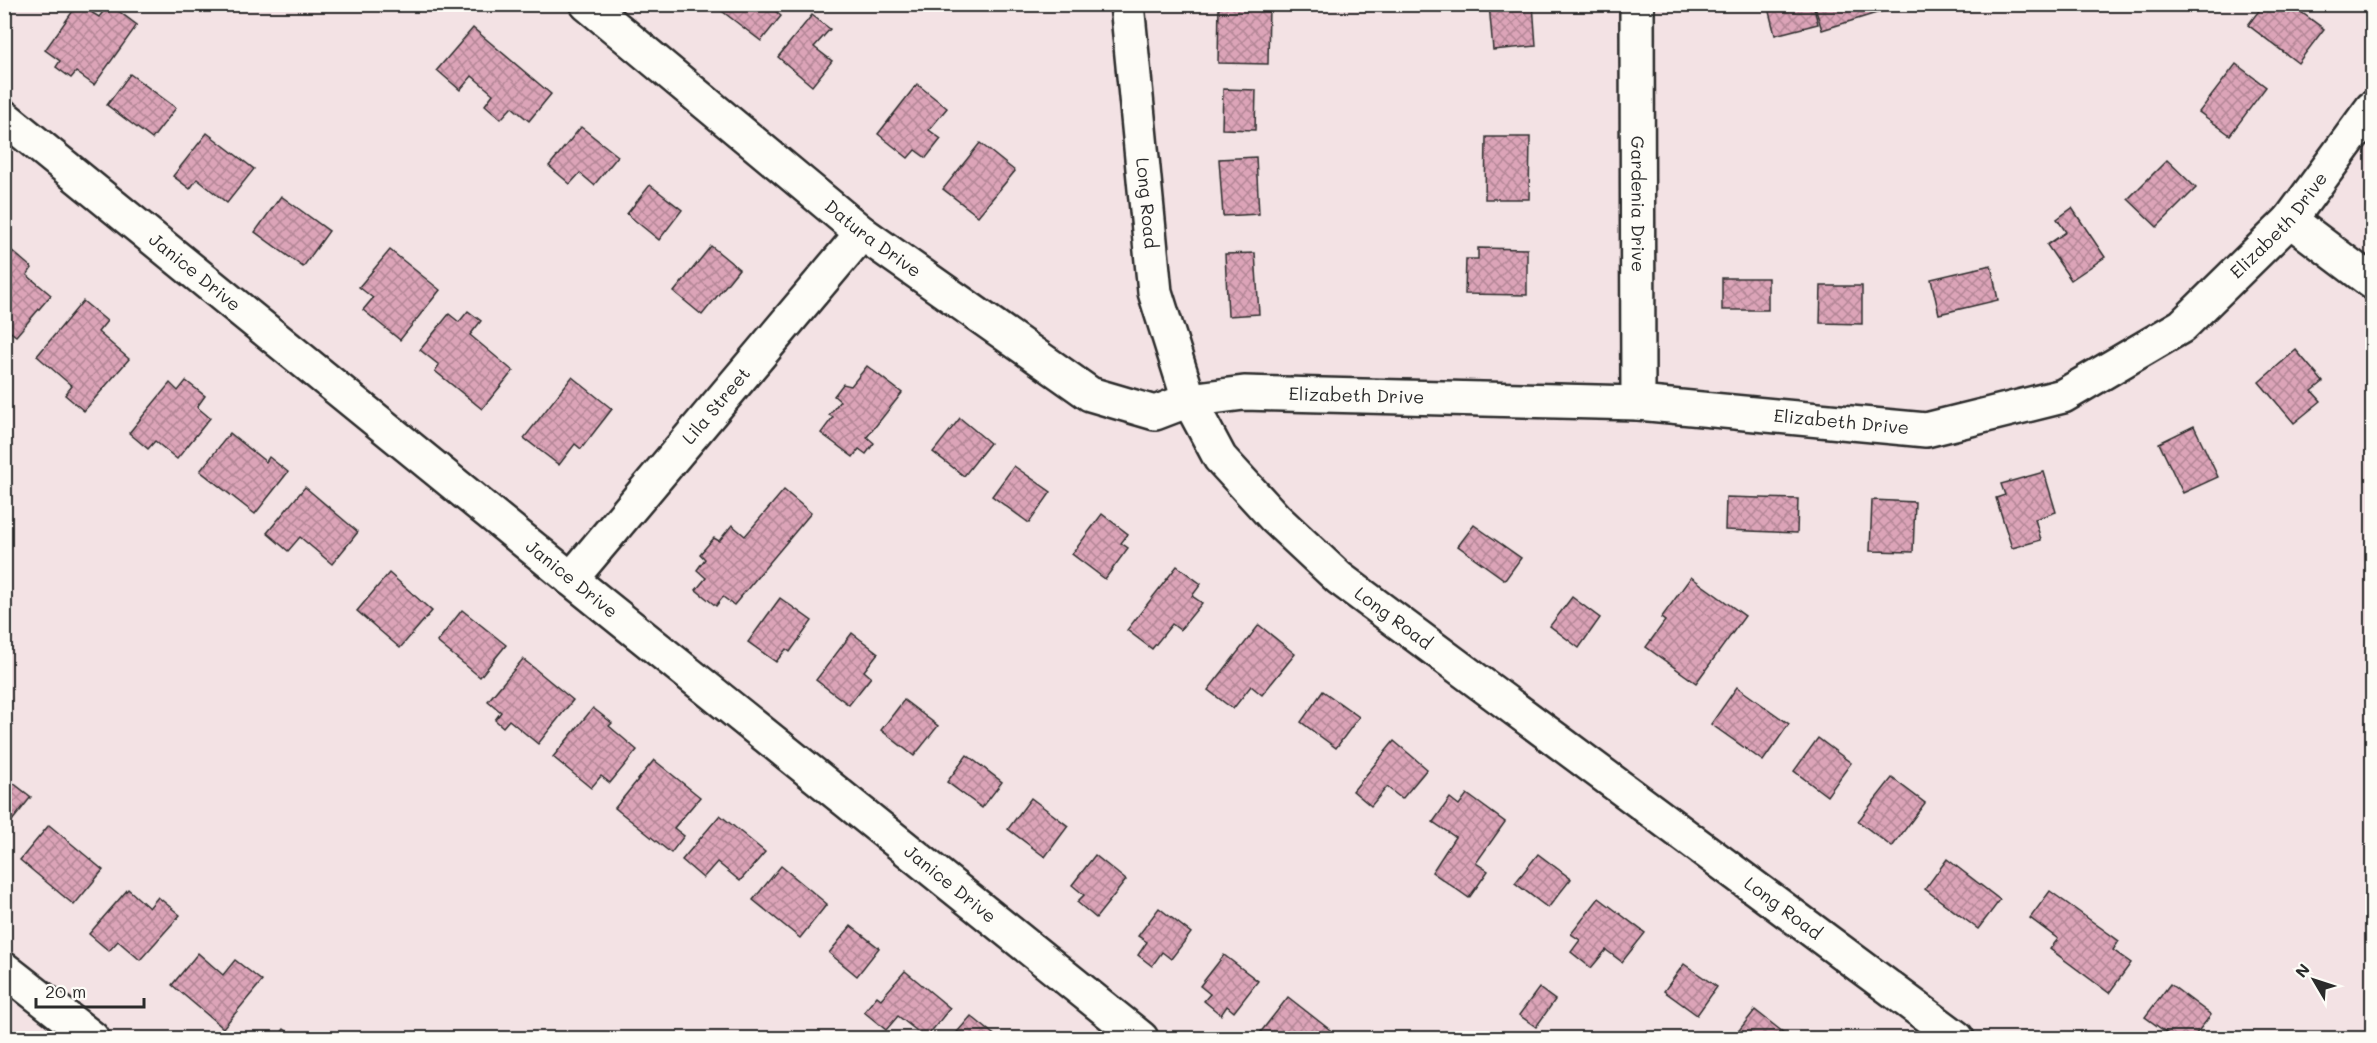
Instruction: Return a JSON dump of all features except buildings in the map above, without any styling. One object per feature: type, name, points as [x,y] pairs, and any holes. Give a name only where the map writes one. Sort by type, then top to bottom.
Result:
[{"type":"street","name":"Datura Drive","points":[[587,4],[862,233],[1090,394],[1155,413],[1189,400]]},
{"type":"street","name":"Long Road","points":[[1127,4],[1155,292],[1189,400],[1220,458],[1275,519],[1339,578],[1957,1038]]},
{"type":"street","name":"Gardenia Drive","points":[[1637,4],[1638,403]]},
{"type":"street","name":"Elizabeth Drive","points":[[1189,400],[1244,393],[1638,403],[1926,430],[2062,396],[2182,326],[2290,220],[2373,108]]},
{"type":"street","name":"Janice Drive","points":[[4,117],[571,579],[1141,1038]]},
{"type":"street","points":[[2290,220],[2373,282]]},
{"type":"street","name":"Lila Street","points":[[571,579],[862,233]]},
{"type":"street","points":[[4,969],[92,1038]]}]
